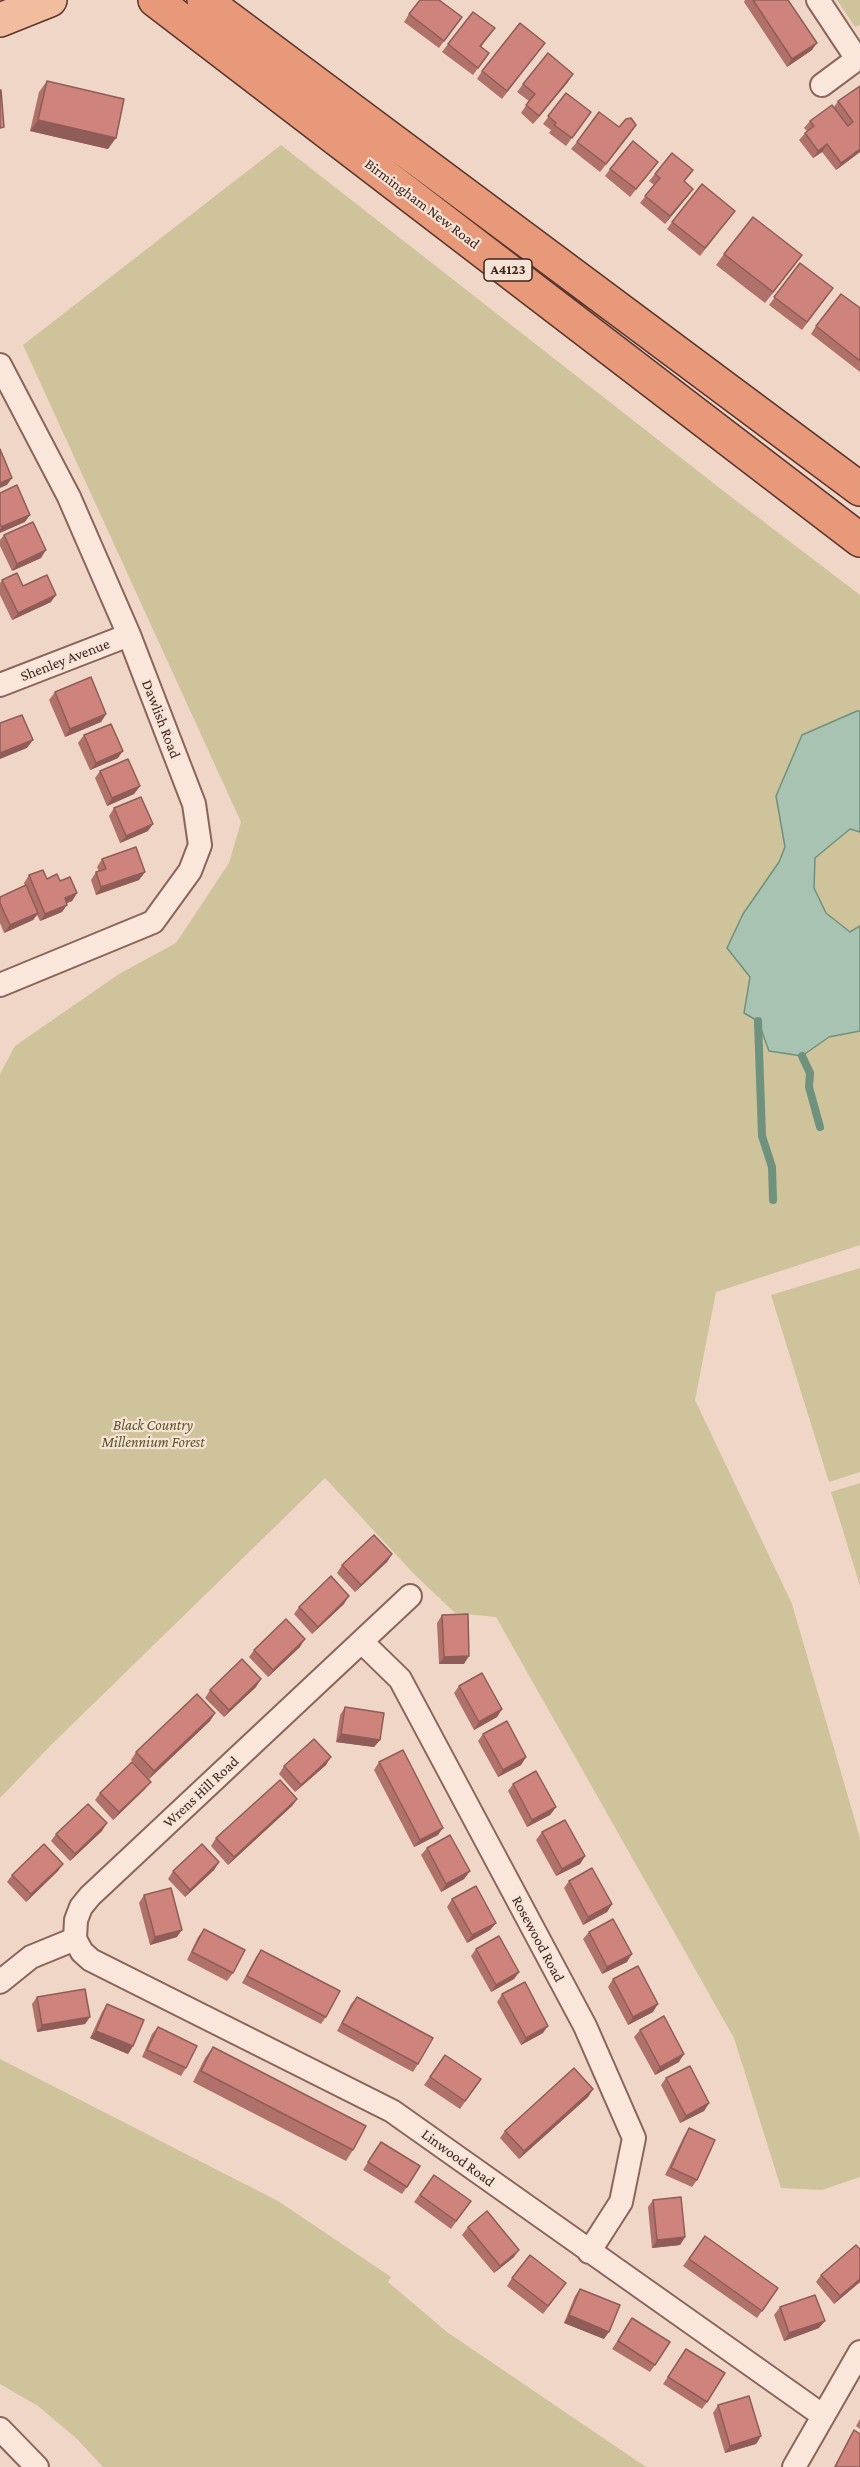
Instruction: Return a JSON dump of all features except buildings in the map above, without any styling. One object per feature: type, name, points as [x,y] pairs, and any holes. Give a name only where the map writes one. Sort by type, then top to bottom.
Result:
[{"type":"highway","name":"Birmingham New Road","points":[[155,0],[860,540]]},
{"type":"highway","name":"A4123","points":[[204,0],[860,489]]},
{"type":"main road","points":[[0,20],[50,0]]},
{"type":"street","points":[[818,0],[858,58],[822,85]]},
{"type":"street","name":"Dawlish Road","points":[[0,365],[69,497],[129,635],[194,804],[200,845],[190,871],[153,922],[0,985]]},
{"type":"street","name":"Shenley Avenue","points":[[0,685],[129,635]]},
{"type":"street","name":"Wrens Hill Road","points":[[75,1939],[76,1920],[81,1907],[90,1896],[410,1596]]},
{"type":"street","name":"Rosewood Road","points":[[363,1642],[400,1679],[585,2026],[634,2138],[621,2202],[589,2252]]},
{"type":"street","points":[[0,1982],[32,1957],[75,1939]]},
{"type":"street","name":"Linwood Road","points":[[75,1939],[82,1952],[91,1960],[392,2111],[822,2415]]},
{"type":"street","points":[[794,2467],[860,2352]]},
{"type":"street","points":[[0,2429],[37,2467]]},
{"type":"green space","points":[[837,0],[860,0],[860,25],[855,27]]},
{"type":"green space","name":"Black Country Millennium Forest","points":[[281,145],[860,595],[860,1245],[716,1292],[695,1400],[792,1604],[860,1838],[860,2177],[822,2190],[781,2188],[734,2038],[496,1617],[455,1613],[414,1574],[325,1478],[50,1746],[0,1798],[0,1074],[15,1046],[119,974],[176,943],[229,863],[241,822],[23,345]]},
{"type":"green space","points":[[860,1268],[860,1472],[829,1482],[771,1295]]},
{"type":"green space","points":[[860,1483],[860,1586],[831,1492]]},
{"type":"green space","points":[[0,2059],[278,2201],[391,2277],[388,2282],[447,2332],[646,2467],[103,2467],[77,2439],[38,2406],[0,2384]]},
{"type":"shaded area","points":[[860,711],[860,832],[850,829],[815,858],[814,888],[826,913],[850,932],[860,926],[860,1031],[829,1037],[802,1056],[769,1051],[758,1021],[744,1013],[750,977],[727,948],[743,914],[779,862],[785,847],[776,796],[802,735]]},
{"type":"waterway","points":[[758,1021],[762,1136],[772,1167],[773,1200]]},
{"type":"waterway","points":[[802,1056],[810,1073],[809,1087],[820,1127]]}]
